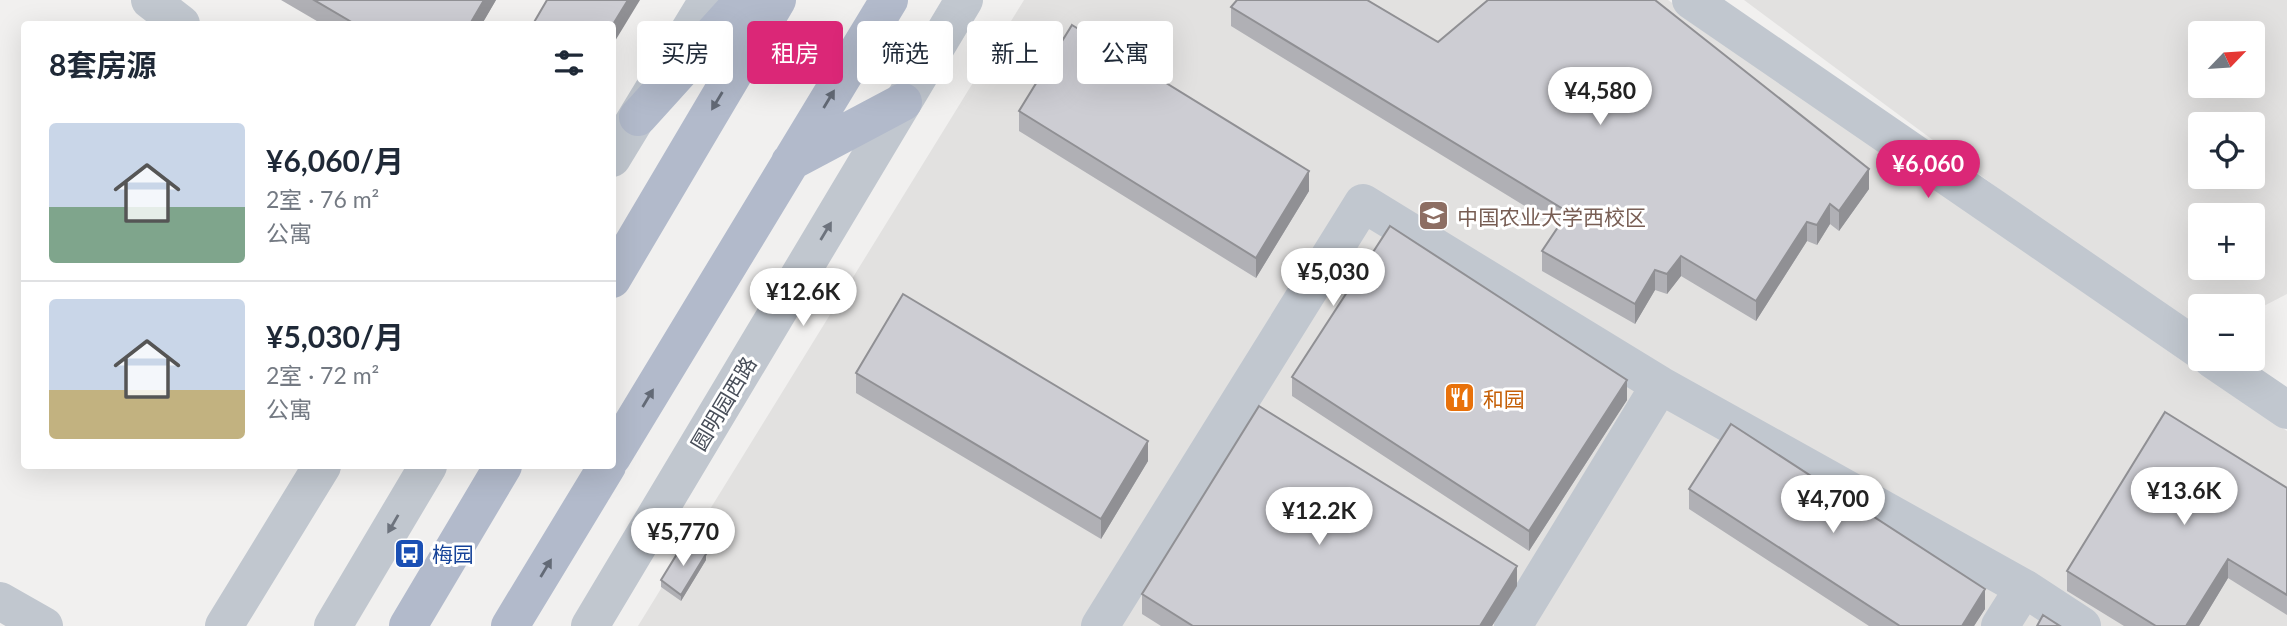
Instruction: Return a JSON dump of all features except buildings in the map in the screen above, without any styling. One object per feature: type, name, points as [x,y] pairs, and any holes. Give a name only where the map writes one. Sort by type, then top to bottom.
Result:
[{"type":"main road","points":[[638,117],[744,0]]},
{"type":"main road","points":[[616,272],[777,0]]},
{"type":"main road","points":[[616,450],[889,0]]},
{"type":"main road","points":[[790,162],[903,102]]},
{"type":"main road","points":[[408,626],[501,469]]},
{"type":"main road","points":[[510,626],[605,469]]},
{"type":"street","points":[[150,0],[177,21]]},
{"type":"street","points":[[616,152],[708,0]]},
{"type":"street","name":"圆明园西路","points":[[590,626],[964,0]]},
{"type":"street","points":[[1691,0],[2188,342]]},
{"type":"street","points":[[1100,626],[1363,203],[1660,385],[2024,588],[2082,626]]},
{"type":"street","points":[[2230,371],[2287,410]]},
{"type":"street","points":[[1513,626],[1660,385]]},
{"type":"street","points":[[224,626],[320,469]]},
{"type":"street","points":[[333,626],[426,469]]},
{"type":"street","points":[[2000,626],[2024,588]]},
{"type":"street","points":[[0,601],[44,626]]},
{"type":"shaded area","name":"中国农业大学西校区","points":[[1024,0],[1668,0],[2188,362],[2188,371],[2201,371],[2287,431],[2287,626],[638,626],[972,84],[1063,84],[1063,21],[1011,21]]},
{"type":"shaded area","points":[[1744,0],[2287,0],[2287,294],[2265,305],[2265,294],[2188,294],[2188,329]]},
{"type":"place","name":"中国农业大学西校区","points":[[1434,216]]},
{"type":"place","name":"和园","points":[[1460,398]]},
{"type":"place","name":"梅园","points":[[409,553]]}]
